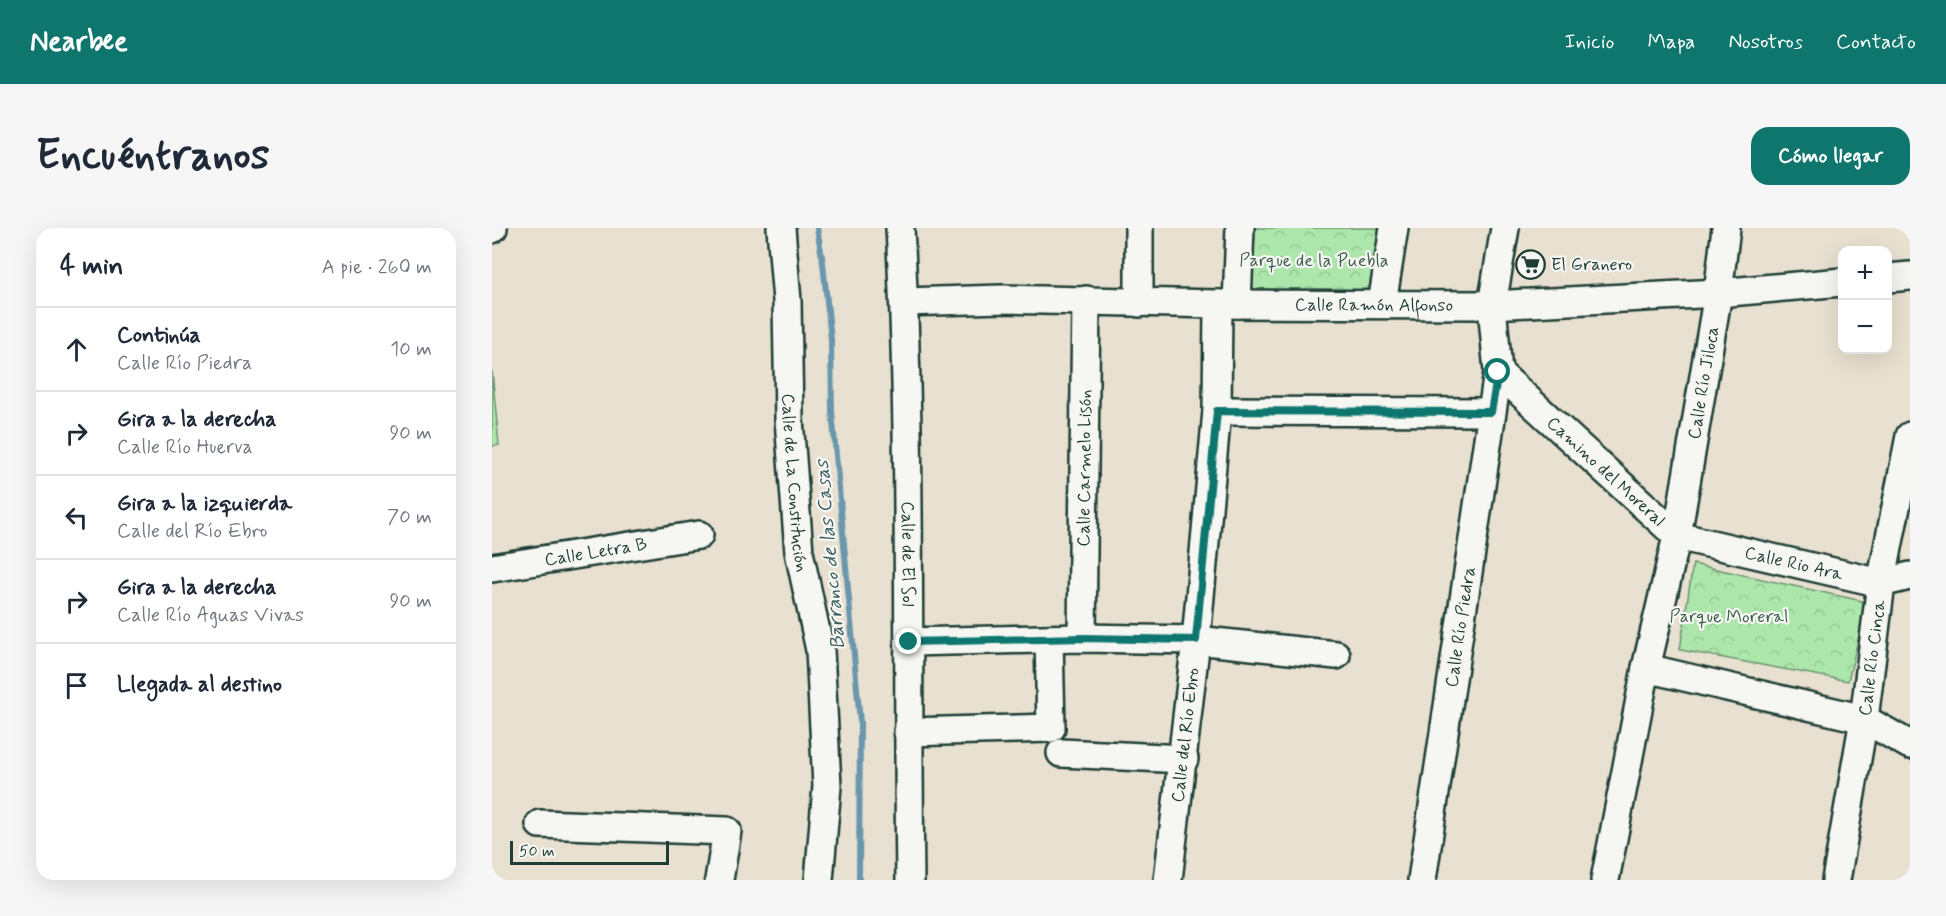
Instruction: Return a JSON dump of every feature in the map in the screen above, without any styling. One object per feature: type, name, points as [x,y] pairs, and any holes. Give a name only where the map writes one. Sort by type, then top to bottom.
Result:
[{"type":"street","name":"Calle de La Constitución","points":[[781,228],[788,301],[789,419],[799,552],[820,650],[827,786],[819,880]]},
{"type":"street","name":"Calle de El Sol","points":[[900,228],[904,302],[910,880]]},
{"type":"street","points":[[1138,303],[1139,228]]},
{"type":"street","name":"Calle del Río Ebro","points":[[1168,880],[1184,759],[1227,304],[1240,228]]},
{"type":"street","points":[[1382,304],[1394,228]]},
{"type":"street","points":[[1498,372],[1492,305],[1505,228]]},
{"type":"street","name":"Calle Río Jiloca","points":[[1677,536],[1718,293],[1726,228]]},
{"type":"street","points":[[1892,278],[1910,276]]},
{"type":"street","name":"Calle Ramón Alfonso","points":[[904,302],[1002,299],[1138,303],[1492,305],[1718,293],[1838,282]]},
{"type":"street","name":"Calle Carmelo Lisón","points":[[1082,638],[1086,300]]},
{"type":"street","name":"Camino del Moreral","points":[[1498,372],[1677,536],[1646,668]]},
{"type":"street","name":"Calle Río Piedra","points":[[1422,880],[1498,372]]},
{"type":"street","points":[[1217,411],[1491,412]]},
{"type":"street","name":"Calle Río Cinca","points":[[1836,880],[1864,719],[1881,583],[1910,436]]},
{"type":"street","name":"Calle Letra B","points":[[492,568],[699,535]]},
{"type":"street","name":"Calle Rio Ara","points":[[1677,536],[1881,583],[1910,576]]},
{"type":"street","points":[[909,642],[1082,638],[1196,640],[1336,655]]},
{"type":"street","points":[[908,732],[1051,728],[1049,639]]},
{"type":"street","points":[[1605,880],[1646,668],[1864,719],[1910,745]]},
{"type":"street","points":[[1061,753],[1184,759]]},
{"type":"street","points":[[540,824],[727,831],[719,880]]},
{"type":"green space","name":"Parque de la Puebla","points":[[1251,228],[1381,228],[1370,292],[1247,291]]},
{"type":"green space","points":[[492,371],[499,445],[492,446]]},
{"type":"green space","name":"Parque Moreral","points":[[1693,564],[1867,602],[1848,681],[1680,650]]},
{"type":"waterway","name":"Barranco de las Casas","points":[[817,228],[831,340],[832,411],[860,722],[859,880]]},
{"type":"place","name":"El Granero","points":[[1530,264]]},
{"type":"route","points":[[909,642],[1082,638],[1196,640],[1217,411],[1491,412],[1498,372]]}]
